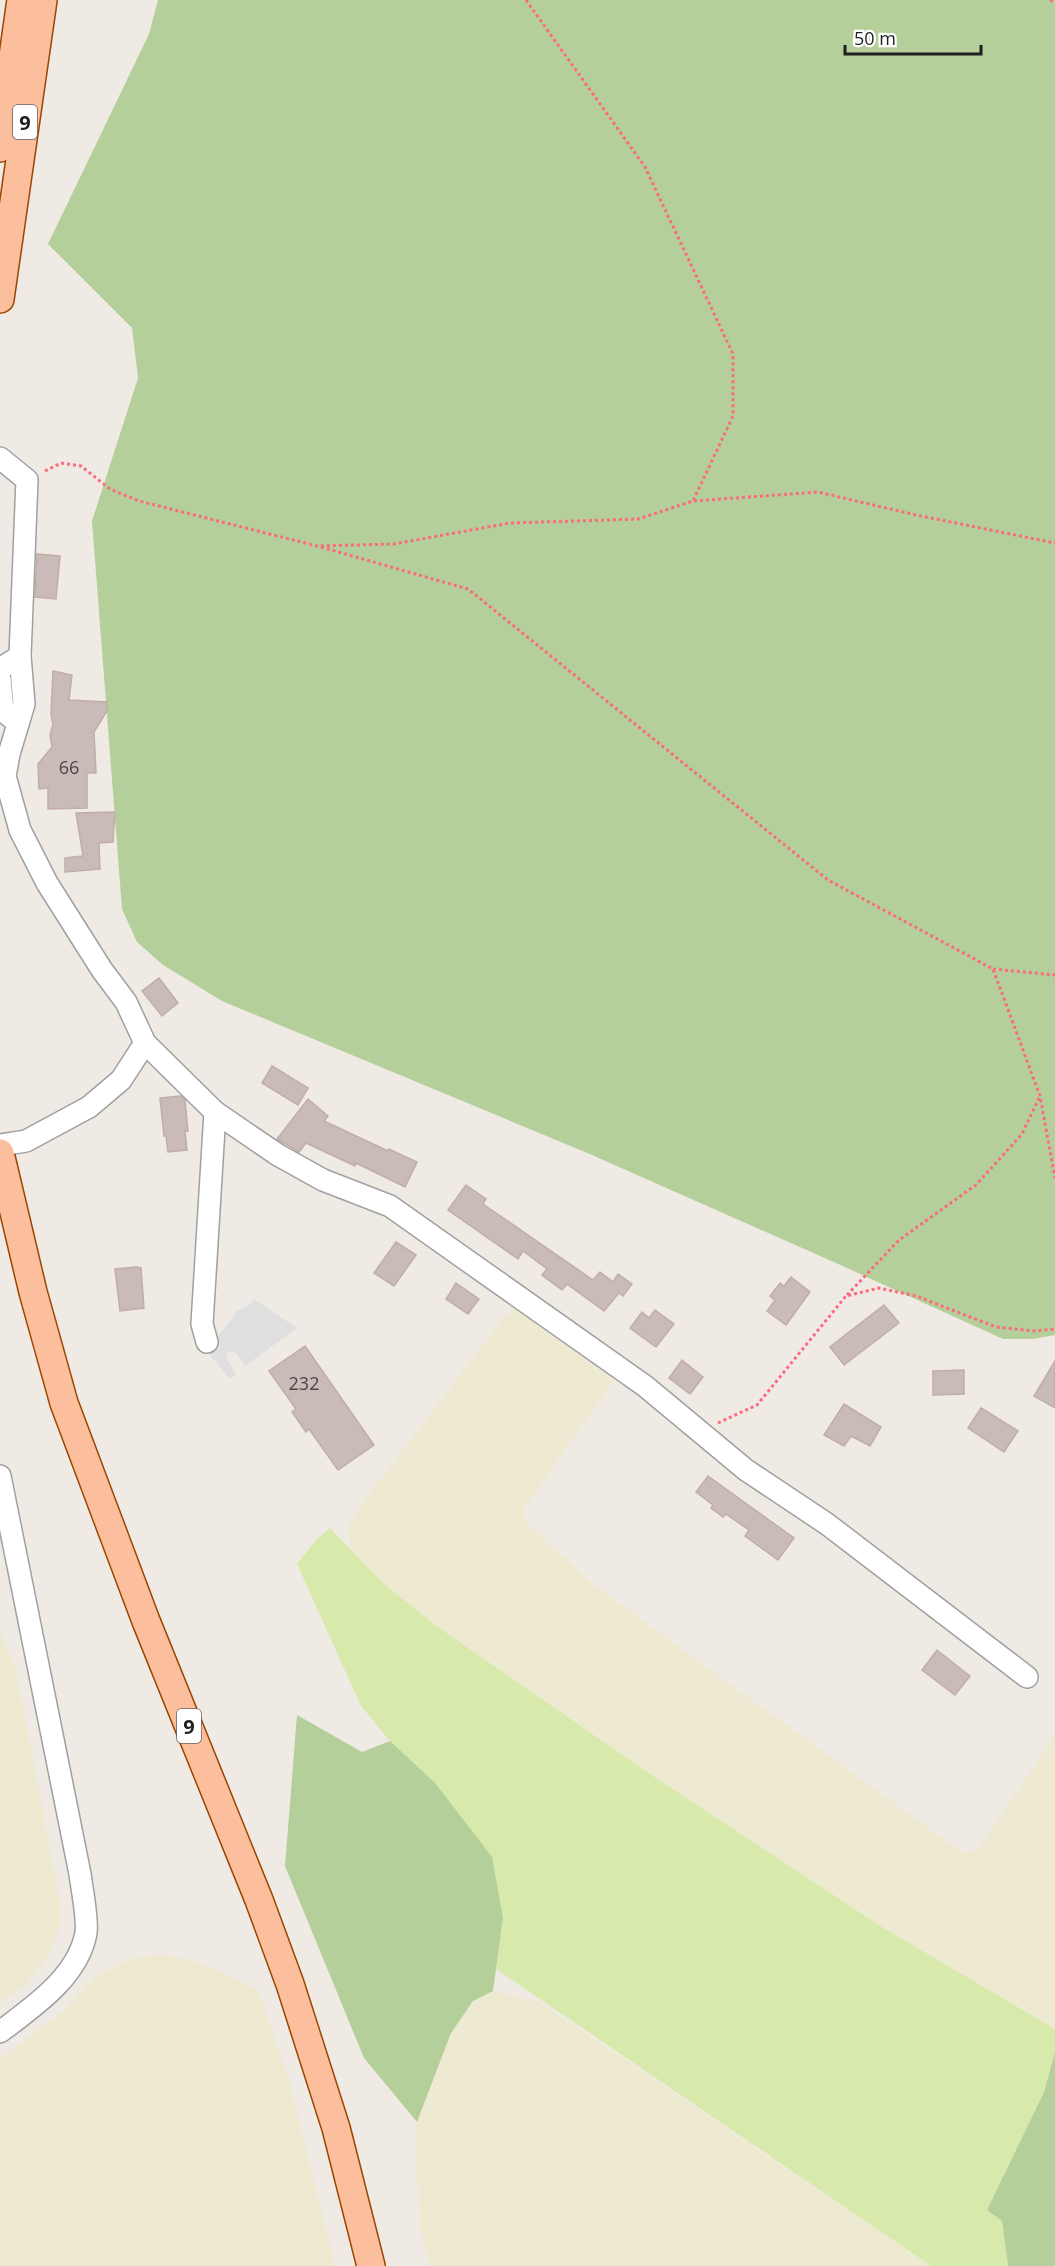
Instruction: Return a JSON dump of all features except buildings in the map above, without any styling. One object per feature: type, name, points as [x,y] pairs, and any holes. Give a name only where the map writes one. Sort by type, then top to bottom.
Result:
[{"type":"main road","name":"9","points":[[0,148],[21,0]]},
{"type":"main road","name":"9","points":[[0,299],[43,0]]},
{"type":"main road","name":"9","points":[[0,1153],[33,1292],[64,1403],[146,1621],[259,1900],[290,1984],[336,2128],[371,2266]]},
{"type":"street","points":[[0,458],[27,480],[20,656],[24,704],[5,776],[20,830],[47,883],[102,970],[126,1002],[145,1043],[215,1112],[278,1155],[323,1180],[390,1206],[645,1386],[746,1470],[827,1524],[1027,1677]]},
{"type":"street","points":[[0,669],[20,656]]},
{"type":"street","points":[[0,679],[3,711],[18,723]]},
{"type":"street","points":[[0,1145],[26,1141],[89,1107],[121,1080],[145,1043]]},
{"type":"street","points":[[207,1342],[202,1324],[215,1112]]},
{"type":"street","points":[[0,1476],[80,1874],[86,1932],[77,1958],[61,1979],[40,2002],[0,2032]]},
{"type":"path","points":[[526,0],[645,167],[733,354],[733,416],[693,501]]},
{"type":"path","points":[[1050,0],[1055,3]]},
{"type":"path","points":[[27,480],[61,463],[81,466],[110,489],[139,501],[317,546],[468,589],[828,880],[993,969],[1055,975]]},
{"type":"path","points":[[317,546],[394,544],[510,523],[638,519],[693,501],[818,492],[916,515],[1055,543]]},
{"type":"path","points":[[993,969],[1040,1096],[1055,1178]]},
{"type":"path","points":[[700,1431],[757,1405],[846,1296],[899,1240],[976,1185],[1022,1134],[1040,1096]]},
{"type":"path","points":[[846,1296],[879,1288],[916,1296],[996,1327],[1034,1331],[1055,1329]]},
{"type":"shaded area","points":[[254,1299],[297,1328],[245,1366],[236,1353],[231,1351],[227,1353],[226,1358],[236,1374],[230,1379],[201,1344],[216,1339],[238,1310],[245,1308]]},
{"type":"shaded area","points":[[517,1309],[614,1381],[523,1510],[526,1522],[594,1585],[963,1853],[978,1849],[1055,1735],[1055,2029],[882,1927],[647,1772],[438,1627],[384,1584],[350,1547],[349,1524],[361,1505],[504,1317]]},
{"type":"shaded area","points":[[0,1630],[16,1669],[59,1896],[60,1928],[47,1958],[27,1984],[0,2004]]},
{"type":"shaded area","points":[[163,1954],[206,1964],[258,1989],[290,2082],[335,2266],[0,2266],[0,2059],[63,2011],[94,1977],[132,1958]]},
{"type":"shaded area","points":[[493,1991],[540,2002],[931,2266],[429,2266],[421,2233],[415,2155],[417,2122],[451,2033],[473,2001]]},
{"type":"green space","points":[[158,0],[1055,0],[1055,1335],[1033,1339],[1003,1339],[592,1155],[222,1001],[163,965],[137,942],[122,909],[92,521],[138,378],[132,328],[48,244],[149,34]]},
{"type":"green space","points":[[330,1528],[384,1584],[438,1627],[647,1772],[882,1927],[1055,2029],[1055,2052],[1044,2092],[987,2210],[1002,2221],[1008,2266],[931,2266],[496,1969],[503,1918],[390,1741],[361,1706],[297,1564],[317,1539]]},
{"type":"green space","points":[[297,1715],[362,1752],[390,1741],[435,1783],[492,1857],[503,1918],[493,1991],[473,2001],[451,2033],[417,2122],[364,2058],[285,1866]]},
{"type":"green space","points":[[1055,2052],[1055,2266],[1008,2266],[1002,2221],[987,2210],[1044,2092]]}]
